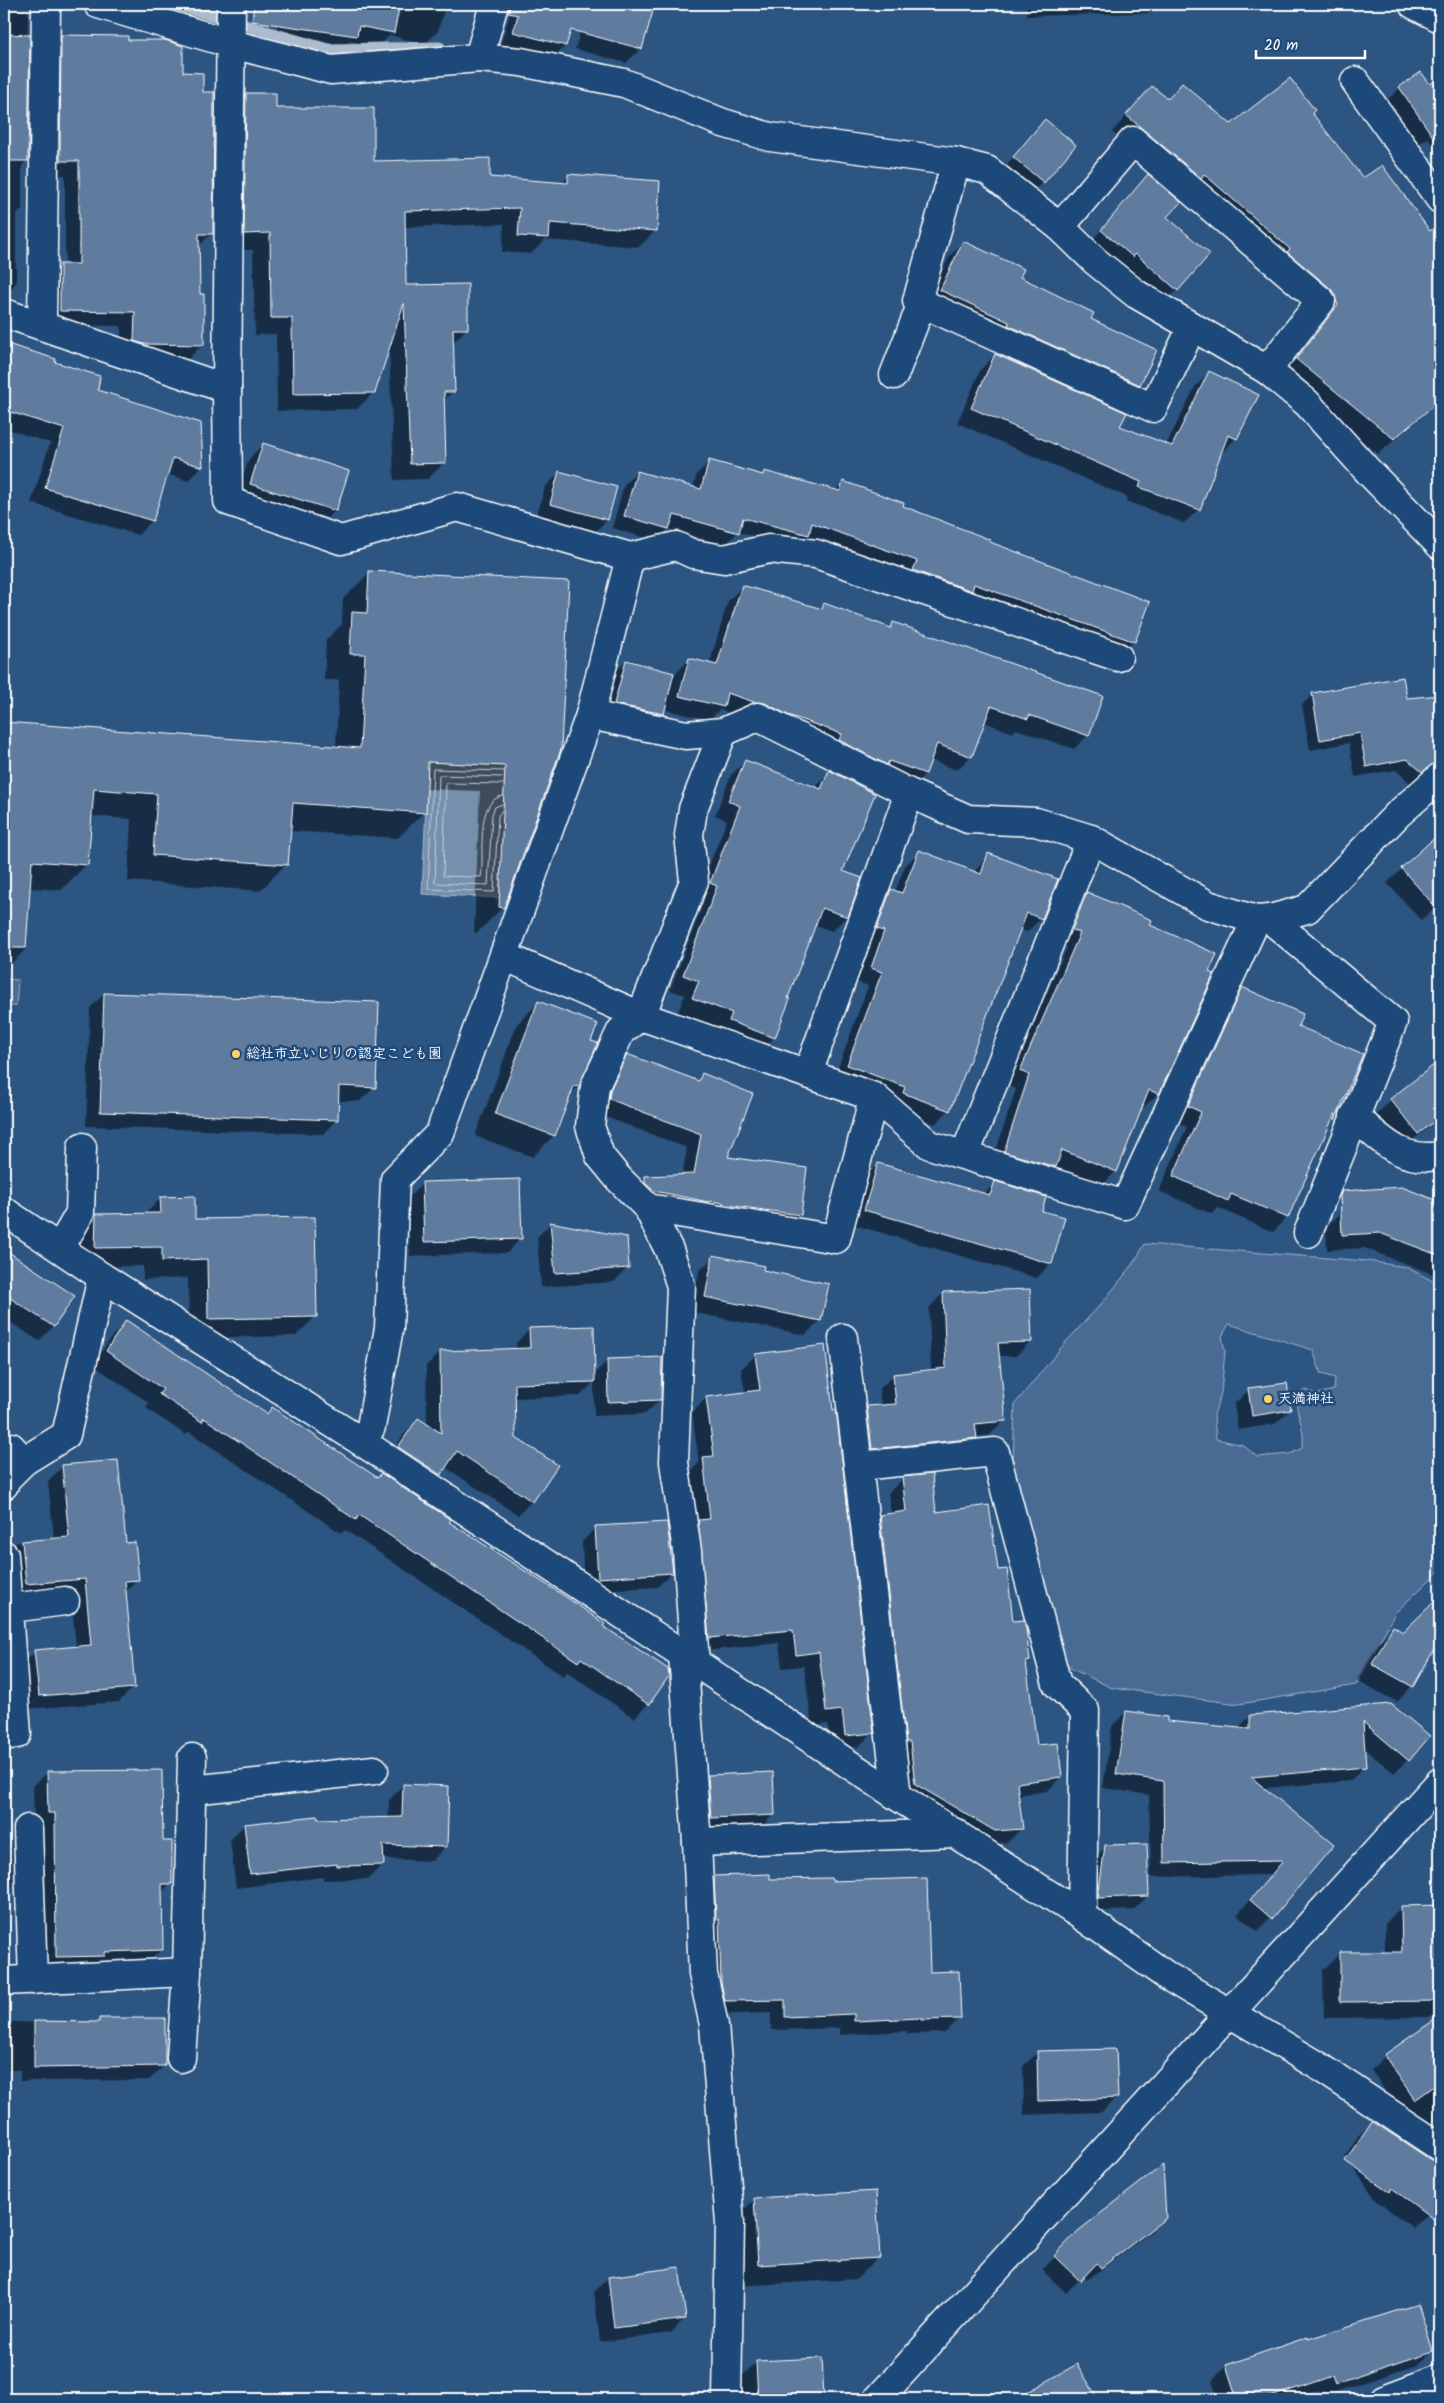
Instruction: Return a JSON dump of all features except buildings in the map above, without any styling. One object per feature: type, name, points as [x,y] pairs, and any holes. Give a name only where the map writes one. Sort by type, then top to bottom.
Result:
[{"type":"street","points":[[42,325],[46,4]]},
{"type":"street","points":[[98,4],[232,44],[331,70],[478,58],[521,62],[624,83],[723,123],[770,137],[956,162],[987,170],[1060,227],[1095,261],[1136,294],[1267,370],[1307,403],[1440,545]]},
{"type":"street","points":[[478,58],[494,4]]},
{"type":"street","points":[[1413,4],[1440,18]]},
{"type":"street","points":[[231,7],[227,389],[228,501],[342,540],[457,507],[630,557],[676,546],[693,554],[724,559],[769,550],[816,554],[1118,657]]},
{"type":"street","points":[[1355,81],[1440,199]]},
{"type":"street","points":[[1060,227],[1133,141],[1321,301],[1267,370]]},
{"type":"street","points":[[956,162],[917,300],[922,304],[1153,408],[1192,327]]},
{"type":"street","points":[[894,375],[922,304]]},
{"type":"street","points":[[4,313],[227,389]]},
{"type":"street","points":[[362,1442],[371,1427],[390,1328],[395,1179],[440,1133],[590,715],[630,557]]},
{"type":"street","points":[[590,715],[686,735],[723,732],[758,717],[909,793],[968,819],[1036,822],[1091,839],[1208,905],[1263,919],[1393,1022],[1308,1233]]},
{"type":"street","points":[[723,732],[693,809],[689,835],[694,881],[641,1016],[621,1031],[595,1086],[590,1126],[600,1156],[618,1178],[648,1208],[669,1250],[681,1286],[674,1462],[687,1551],[689,1659],[703,1974],[714,2025],[730,2223],[727,2399]]},
{"type":"street","points":[[1263,919],[1308,909],[1397,815],[1440,777]]},
{"type":"street","points":[[808,1073],[909,793]]},
{"type":"street","points":[[965,1154],[1091,839]]},
{"type":"street","points":[[504,956],[641,1016],[808,1073],[874,1098],[930,1144],[1125,1205],[1263,919]]},
{"type":"street","points":[[648,1208],[836,1239],[874,1098]]},
{"type":"street","points":[[1354,1116],[1384,1142],[1406,1155],[1440,1156]]},
{"type":"street","points":[[60,1248],[80,1214],[82,1147]]},
{"type":"street","points":[[4,1211],[102,1277],[362,1442],[896,1796],[1082,1916],[1167,1976],[1317,2065],[1440,2147]]},
{"type":"street","points":[[4,1485],[14,1454],[66,1435],[102,1277]]},
{"type":"street","points":[[843,1338],[860,1466],[896,1796]]},
{"type":"street","points":[[860,1466],[995,1452],[1057,1684],[1085,1711],[1082,1916]]},
{"type":"street","points":[[4,1554],[6,1608],[17,1734],[4,1736]]},
{"type":"street","points":[[6,1608],[65,1601]]},
{"type":"street","points":[[181,2058],[187,1972],[192,1758]]},
{"type":"street","points":[[192,1790],[374,1770]]},
{"type":"street","points":[[878,2399],[1440,1782]]},
{"type":"street","points":[[28,1829],[33,1980]]},
{"type":"street","points":[[697,1842],[956,1833]]},
{"type":"street","points":[[4,1981],[187,1972]]},
{"type":"street","points":[[1384,2399],[1440,2378]]},
{"type":"shaded area","points":[[4,979],[18,980],[16,1006],[4,1006]]},
{"type":"shaded area","points":[[1145,1244],[1367,1261],[1406,1267],[1440,1285],[1440,1570],[1395,1613],[1356,1685],[1239,1704],[1112,1688],[1070,1668],[1053,1638],[1013,1466],[1015,1404],[1131,1267]],"holes":[[[1229,1324],[1313,1350],[1321,1374],[1335,1378],[1334,1390],[1317,1394],[1306,1390],[1297,1394],[1297,1409],[1303,1433],[1302,1448],[1290,1454],[1257,1457],[1243,1445],[1216,1439],[1214,1415],[1221,1393],[1225,1352],[1222,1336]]]},
{"type":"water","points":[[428,762],[532,767],[500,898],[422,894]]},
{"type":"waterway","points":[[172,4],[328,49],[440,47]]},
{"type":"place","name":"総社市立いじりの認定こども園","points":[[236,1054]]},
{"type":"place","name":"天満神社","points":[[1268,1399]]}]
